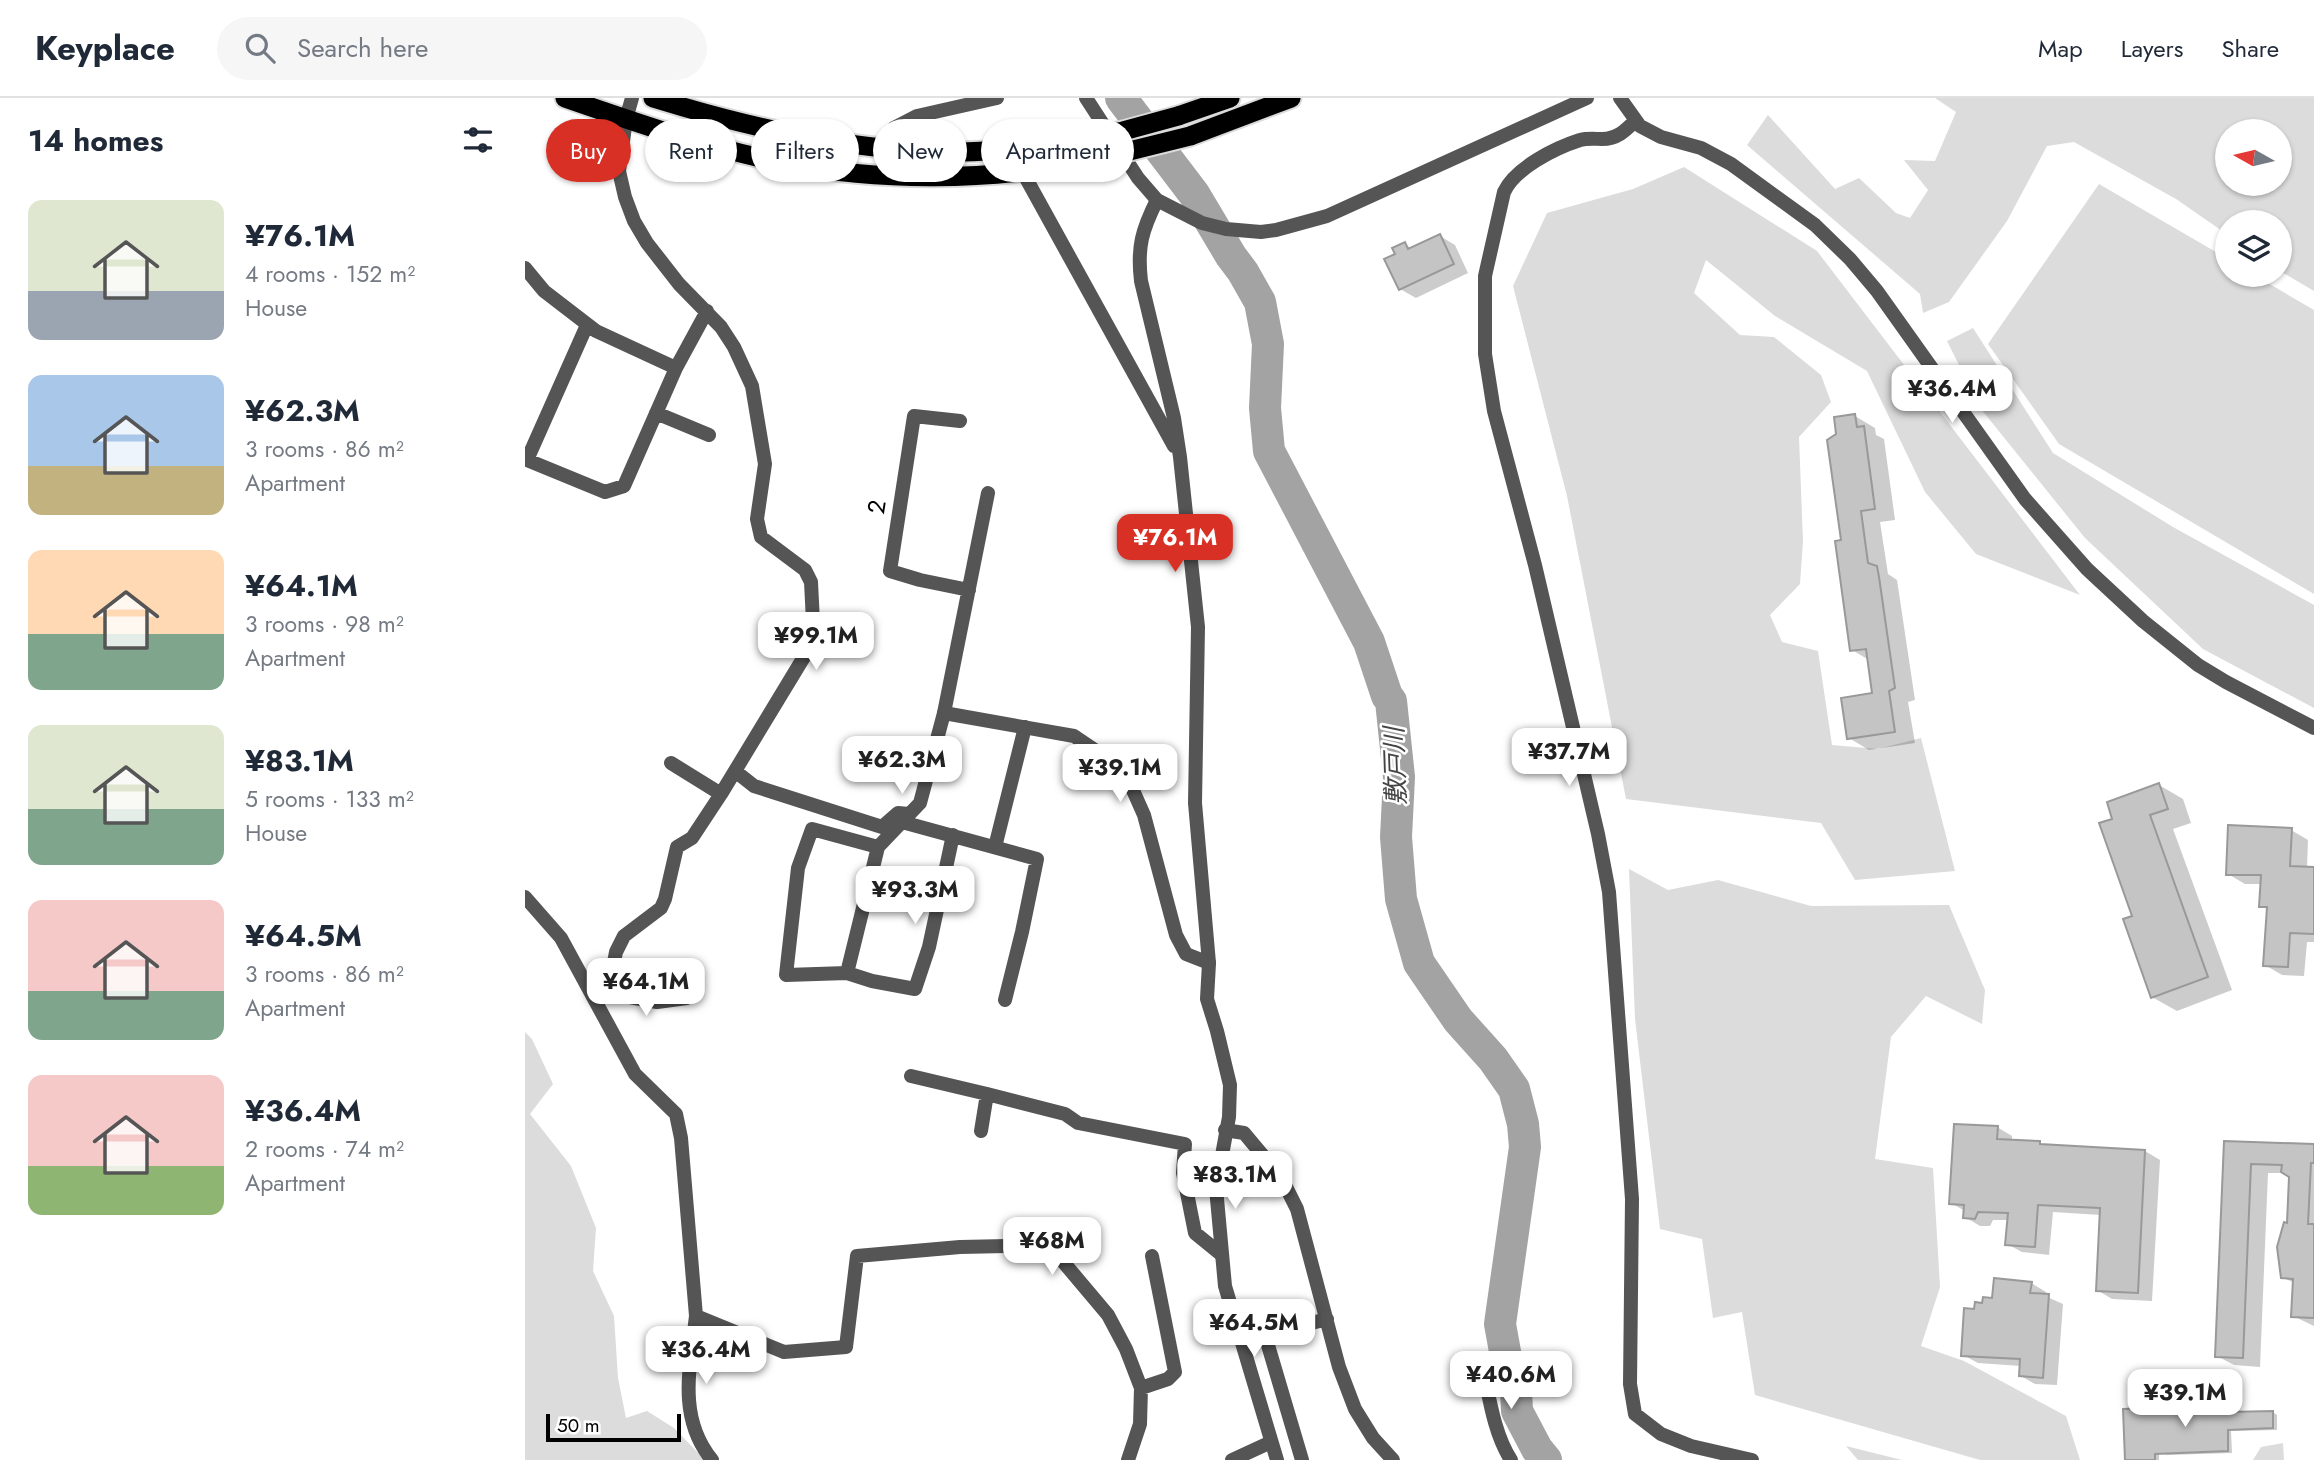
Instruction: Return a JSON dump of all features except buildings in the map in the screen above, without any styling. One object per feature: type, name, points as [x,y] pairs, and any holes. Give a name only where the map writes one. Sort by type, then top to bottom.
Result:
[{"type":"highway","points":[[565,98],[626,119]]},
{"type":"highway","points":[[653,98],[773,131],[873,147]]},
{"type":"highway","points":[[967,152],[1071,142],[1178,116],[1230,98]]},
{"type":"highway","points":[[1134,150],[1190,136],[1291,98]]},
{"type":"highway","points":[[631,120],[743,153],[812,168],[900,176],[981,174]]},
{"type":"street","points":[[626,119],[632,98]]},
{"type":"street","points":[[911,119],[997,98]]},
{"type":"street","points":[[1086,98],[1138,178],[1157,200],[1195,221],[1226,229],[1261,232],[1327,216],[1587,98]]},
{"type":"street","points":[[1620,98],[1635,121],[1652,134],[1701,148],[1731,163],[1815,225],[1850,259],[1877,291],[2025,499],[2087,569],[2143,621],[2198,665],[2314,728]]},
{"type":"street","points":[[1635,121],[1618,136],[1604,140],[1580,140],[1529,164],[1508,183],[1487,262],[1485,354],[1494,411],[1535,565],[1609,892],[1632,1199],[1630,1384],[1635,1414],[1661,1434],[1691,1446],[1752,1460]]},
{"type":"street","points":[[602,997],[624,936],[661,908],[677,847],[692,838],[807,652],[813,622],[811,582],[805,570],[761,537],[759,532],[757,519],[765,464],[748,374],[734,347],[707,311],[679,284],[647,243],[630,210],[622,182]]},
{"type":"street","points":[[1028,182],[1180,457]]},
{"type":"street","points":[[1157,200],[1139,244],[1140,281],[1174,418],[1199,645],[1195,803],[1209,963],[1207,999],[1230,1085],[1229,1117],[1216,1188],[1222,1255],[1225,1286],[1277,1460]]},
{"type":"street","points":[[525,268],[544,291],[587,325],[607,337],[676,368]]},
{"type":"street","points":[[587,325],[527,460],[605,492],[624,486],[676,368],[707,311]]},
{"type":"street","points":[[656,413],[709,435]]},
{"type":"street","name":"2","points":[[960,421],[914,416],[890,571],[969,590]]},
{"type":"street","points":[[847,973],[878,847],[920,803],[944,713],[988,493]]},
{"type":"street","points":[[944,713],[1074,736],[1114,763],[1132,788],[1145,815],[1176,935],[1186,954],[1209,963]]},
{"type":"street","points":[[995,847],[1025,727]]},
{"type":"street","points":[[671,763],[720,794]]},
{"type":"street","points":[[735,771],[754,786],[882,827],[898,813],[953,835],[1037,859],[1005,1000]]},
{"type":"street","points":[[878,847],[812,829],[799,868],[786,975],[847,973],[871,981],[915,989],[929,947],[953,835]]},
{"type":"street","points":[[525,897],[561,938],[602,997],[635,1074],[676,1114],[681,1138],[696,1316],[688,1386],[690,1416],[702,1447],[712,1460]]},
{"type":"street","points":[[602,997],[657,1002],[687,998]]},
{"type":"street","points":[[911,1076],[1065,1114],[1078,1123],[1185,1144],[1183,1173],[1195,1233],[1222,1255]]},
{"type":"street","points":[[981,1131],[987,1094]]},
{"type":"street","points":[[1225,1130],[1244,1133],[1281,1177],[1297,1209],[1339,1367],[1355,1409],[1373,1438],[1393,1460]]},
{"type":"street","points":[[696,1316],[784,1352],[846,1347],[857,1256],[960,1247],[1049,1245],[1108,1315],[1126,1349],[1141,1388],[1140,1424],[1128,1460]]},
{"type":"street","points":[[1141,1388],[1168,1379],[1175,1372],[1152,1256]]},
{"type":"street","points":[[1302,1460],[1265,1335],[1327,1320]]},
{"type":"street","points":[[1485,1373],[1492,1410],[1505,1451],[1511,1460]]},
{"type":"street","points":[[1232,1460],[1271,1442]]},
{"type":"shaded area","points":[[1935,98],[2314,98],[2314,291],[2292,278],[2292,210],[2215,210],[2215,226],[2176,199],[2074,142],[2047,146],[2007,221],[1949,302],[1923,313],[1920,294],[1747,145],[1768,115],[1835,189],[1859,178],[1896,213],[1910,218],[1928,190],[1904,160],[1935,161],[1956,112]]},
{"type":"shaded area","points":[[1684,167],[1817,251],[2080,595],[1976,554],[1925,492],[1867,371],[1775,316],[1706,260],[1694,293],[1740,335],[1774,337],[1821,375],[1831,402],[1799,437],[1803,541],[1800,584],[1770,615],[1782,642],[1818,651],[1832,745],[1878,749],[1921,738],[1955,871],[1855,880],[1821,823],[1626,799],[1567,496],[1513,286],[1547,213],[1633,189]]},
{"type":"shaded area","points":[[2099,184],[2215,251],[2215,287],[2275,287],[2314,310],[2314,594],[2059,444],[1988,344]]},
{"type":"shaded area","points":[[1973,328],[2053,453],[2173,527],[2314,605],[2314,708],[2203,649],[2085,538],[1981,409],[1947,341]]},
{"type":"shaded area","points":[[1629,869],[1668,890],[1718,880],[1811,906],[1949,905],[1985,990],[1982,1024],[1926,996],[1891,1037],[1875,1159],[1933,1168],[1940,1287],[1921,1346],[1964,1361],[2066,1416],[2080,1460],[1980,1460],[1755,1395],[1742,1312],[1713,1318],[1702,1239],[1660,1229],[1635,1019]]},
{"type":"shaded area","points":[[525,1032],[532,1039],[553,1084],[530,1114],[571,1166],[596,1228],[593,1271],[614,1316],[618,1378],[626,1418],[647,1411],[674,1428],[705,1460],[525,1460]]},
{"type":"shaded area","points":[[2283,1443],[2284,1460],[2253,1460],[2261,1447]]},
{"type":"shaded area","points":[[1846,1446],[1902,1460],[1858,1460]]},
{"type":"waterway","name":"敷戸川","points":[[1121,98],[1194,194],[1260,302],[1268,344],[1265,408],[1269,451],[1369,642],[1391,701],[1399,777],[1396,837],[1401,899],[1419,963],[1458,1020],[1493,1059],[1514,1089],[1523,1124],[1525,1147],[1500,1324],[1516,1389],[1517,1411],[1537,1449],[1546,1460]]}]
